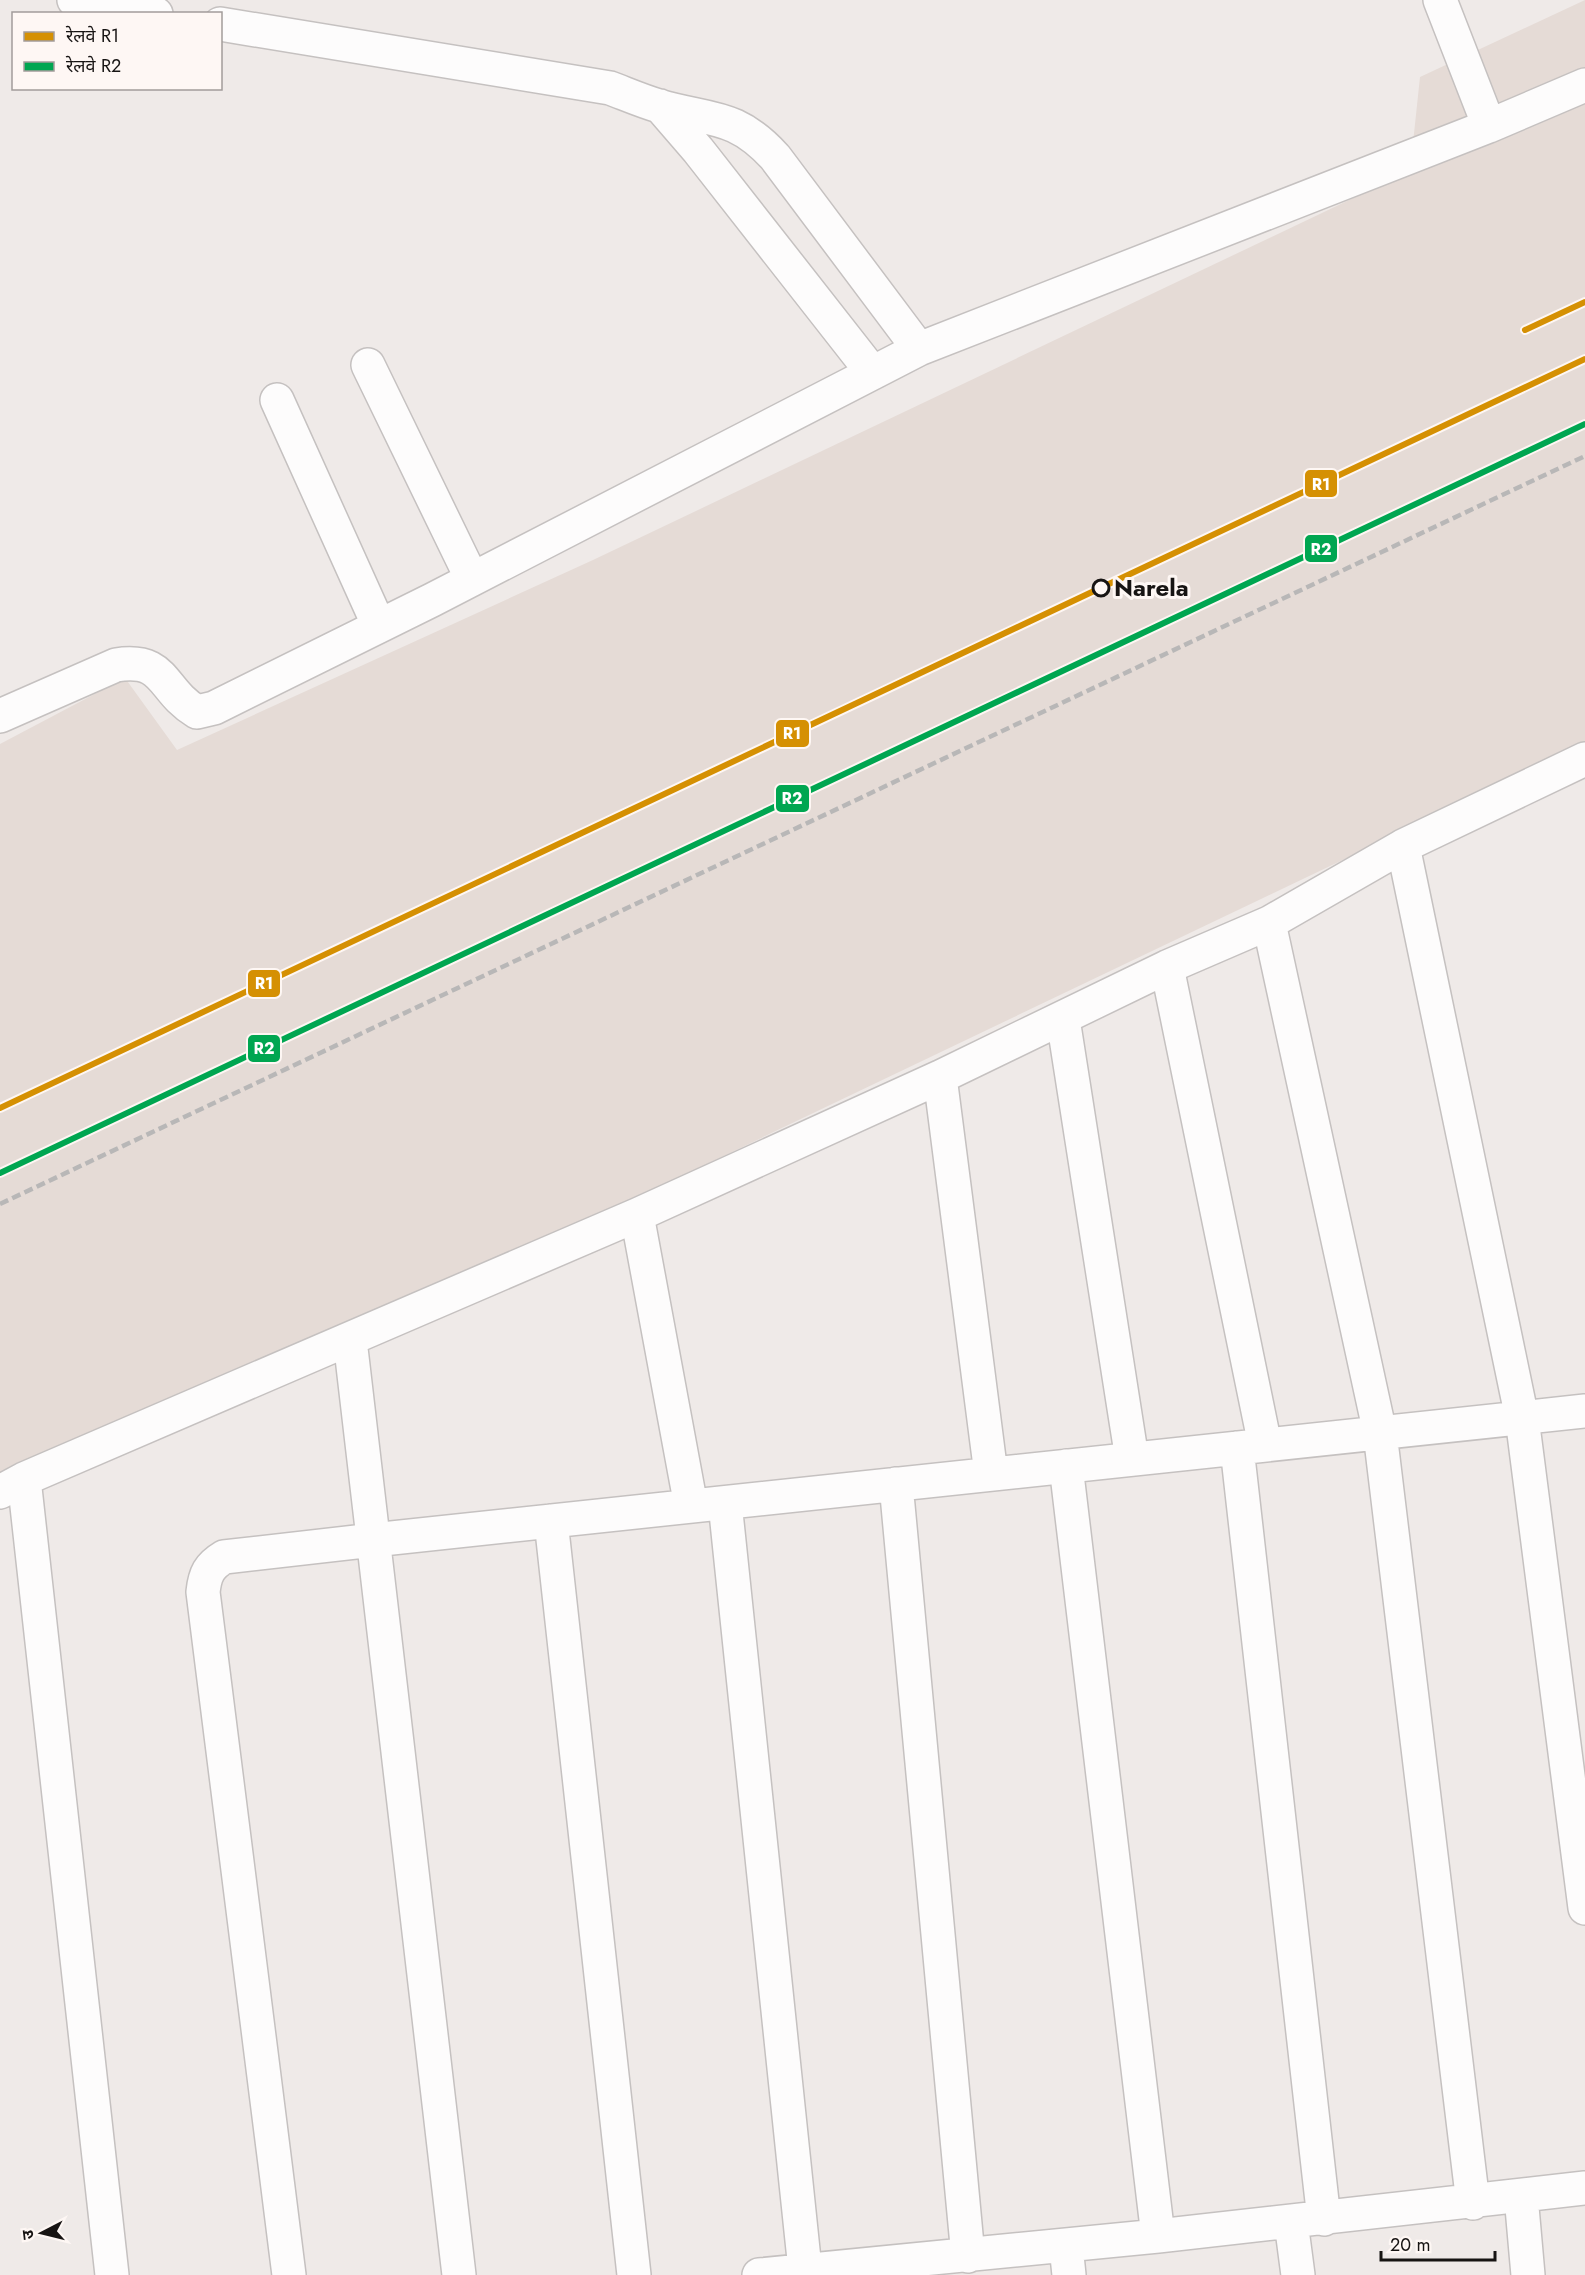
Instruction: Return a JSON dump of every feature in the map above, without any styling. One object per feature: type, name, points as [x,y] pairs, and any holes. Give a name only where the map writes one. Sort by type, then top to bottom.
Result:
[{"type":"street","points":[[74,0],[144,12]]},
{"type":"street","points":[[1440,0],[1489,126]]},
{"type":"street","points":[[222,24],[610,88],[660,106],[731,122],[759,139],[775,157],[919,349]]},
{"type":"street","points":[[0,716],[116,665],[133,662],[149,665],[182,703],[197,712],[214,708],[380,626],[919,349],[1489,126],[1585,85]]},
{"type":"street","points":[[660,106],[698,150],[872,372]]},
{"type":"street","points":[[368,365],[472,579]]},
{"type":"street","points":[[277,400],[380,626]]},
{"type":"street","points":[[112,2275],[12,1485],[637,1215],[940,1077],[1167,967],[1269,923],[1403,846],[1584,763]]},
{"type":"street","points":[[1403,846],[1522,1418],[1585,1908]]},
{"type":"street","points":[[1269,923],[1380,1433],[1473,2203]]},
{"type":"street","points":[[1167,967],[1251,1447],[1324,2219]]},
{"type":"street","points":[[1063,1019],[1132,1460]]},
{"type":"street","points":[[940,1077],[991,1474]]},
{"type":"street","points":[[637,1215],[691,1506]]},
{"type":"street","points":[[350,1340],[459,2275]]},
{"type":"street","points":[[289,2275],[205,1604],[204,1577],[211,1564],[224,1557],[373,1540],[1585,1411]]},
{"type":"street","points":[[1065,1466],[1158,2236]]},
{"type":"street","points":[[896,1484],[968,2256]]},
{"type":"street","points":[[725,1503],[826,2270]]},
{"type":"street","points":[[551,1521],[634,2275]]},
{"type":"street","points":[[759,2275],[968,2256],[1068,2260],[1158,2236],[1473,2203],[1585,2188]]},
{"type":"street","points":[[1521,2196],[1528,2275]]},
{"type":"street","points":[[1291,2222],[1298,2275]]},
{"type":"shaded area","points":[[1585,0],[1585,744],[0,1502],[0,744],[125,678],[177,750],[593,560],[1410,171],[1420,77]]},
{"type":"railway","points":[[1525,330],[1585,302]]},
{"type":"railway","points":[[0,1108],[1585,359]]},
{"type":"railway","points":[[0,1204],[1585,456]]},
{"type":"rail line","name":"R1","points":[[1525,330],[1585,302]]},
{"type":"rail line","name":"R1","points":[[0,1108],[1585,359]]},
{"type":"rail line","name":"R2","points":[[0,1173],[1585,424]]},
{"type":"place","name":"Narela","points":[[1101,588]]}]
